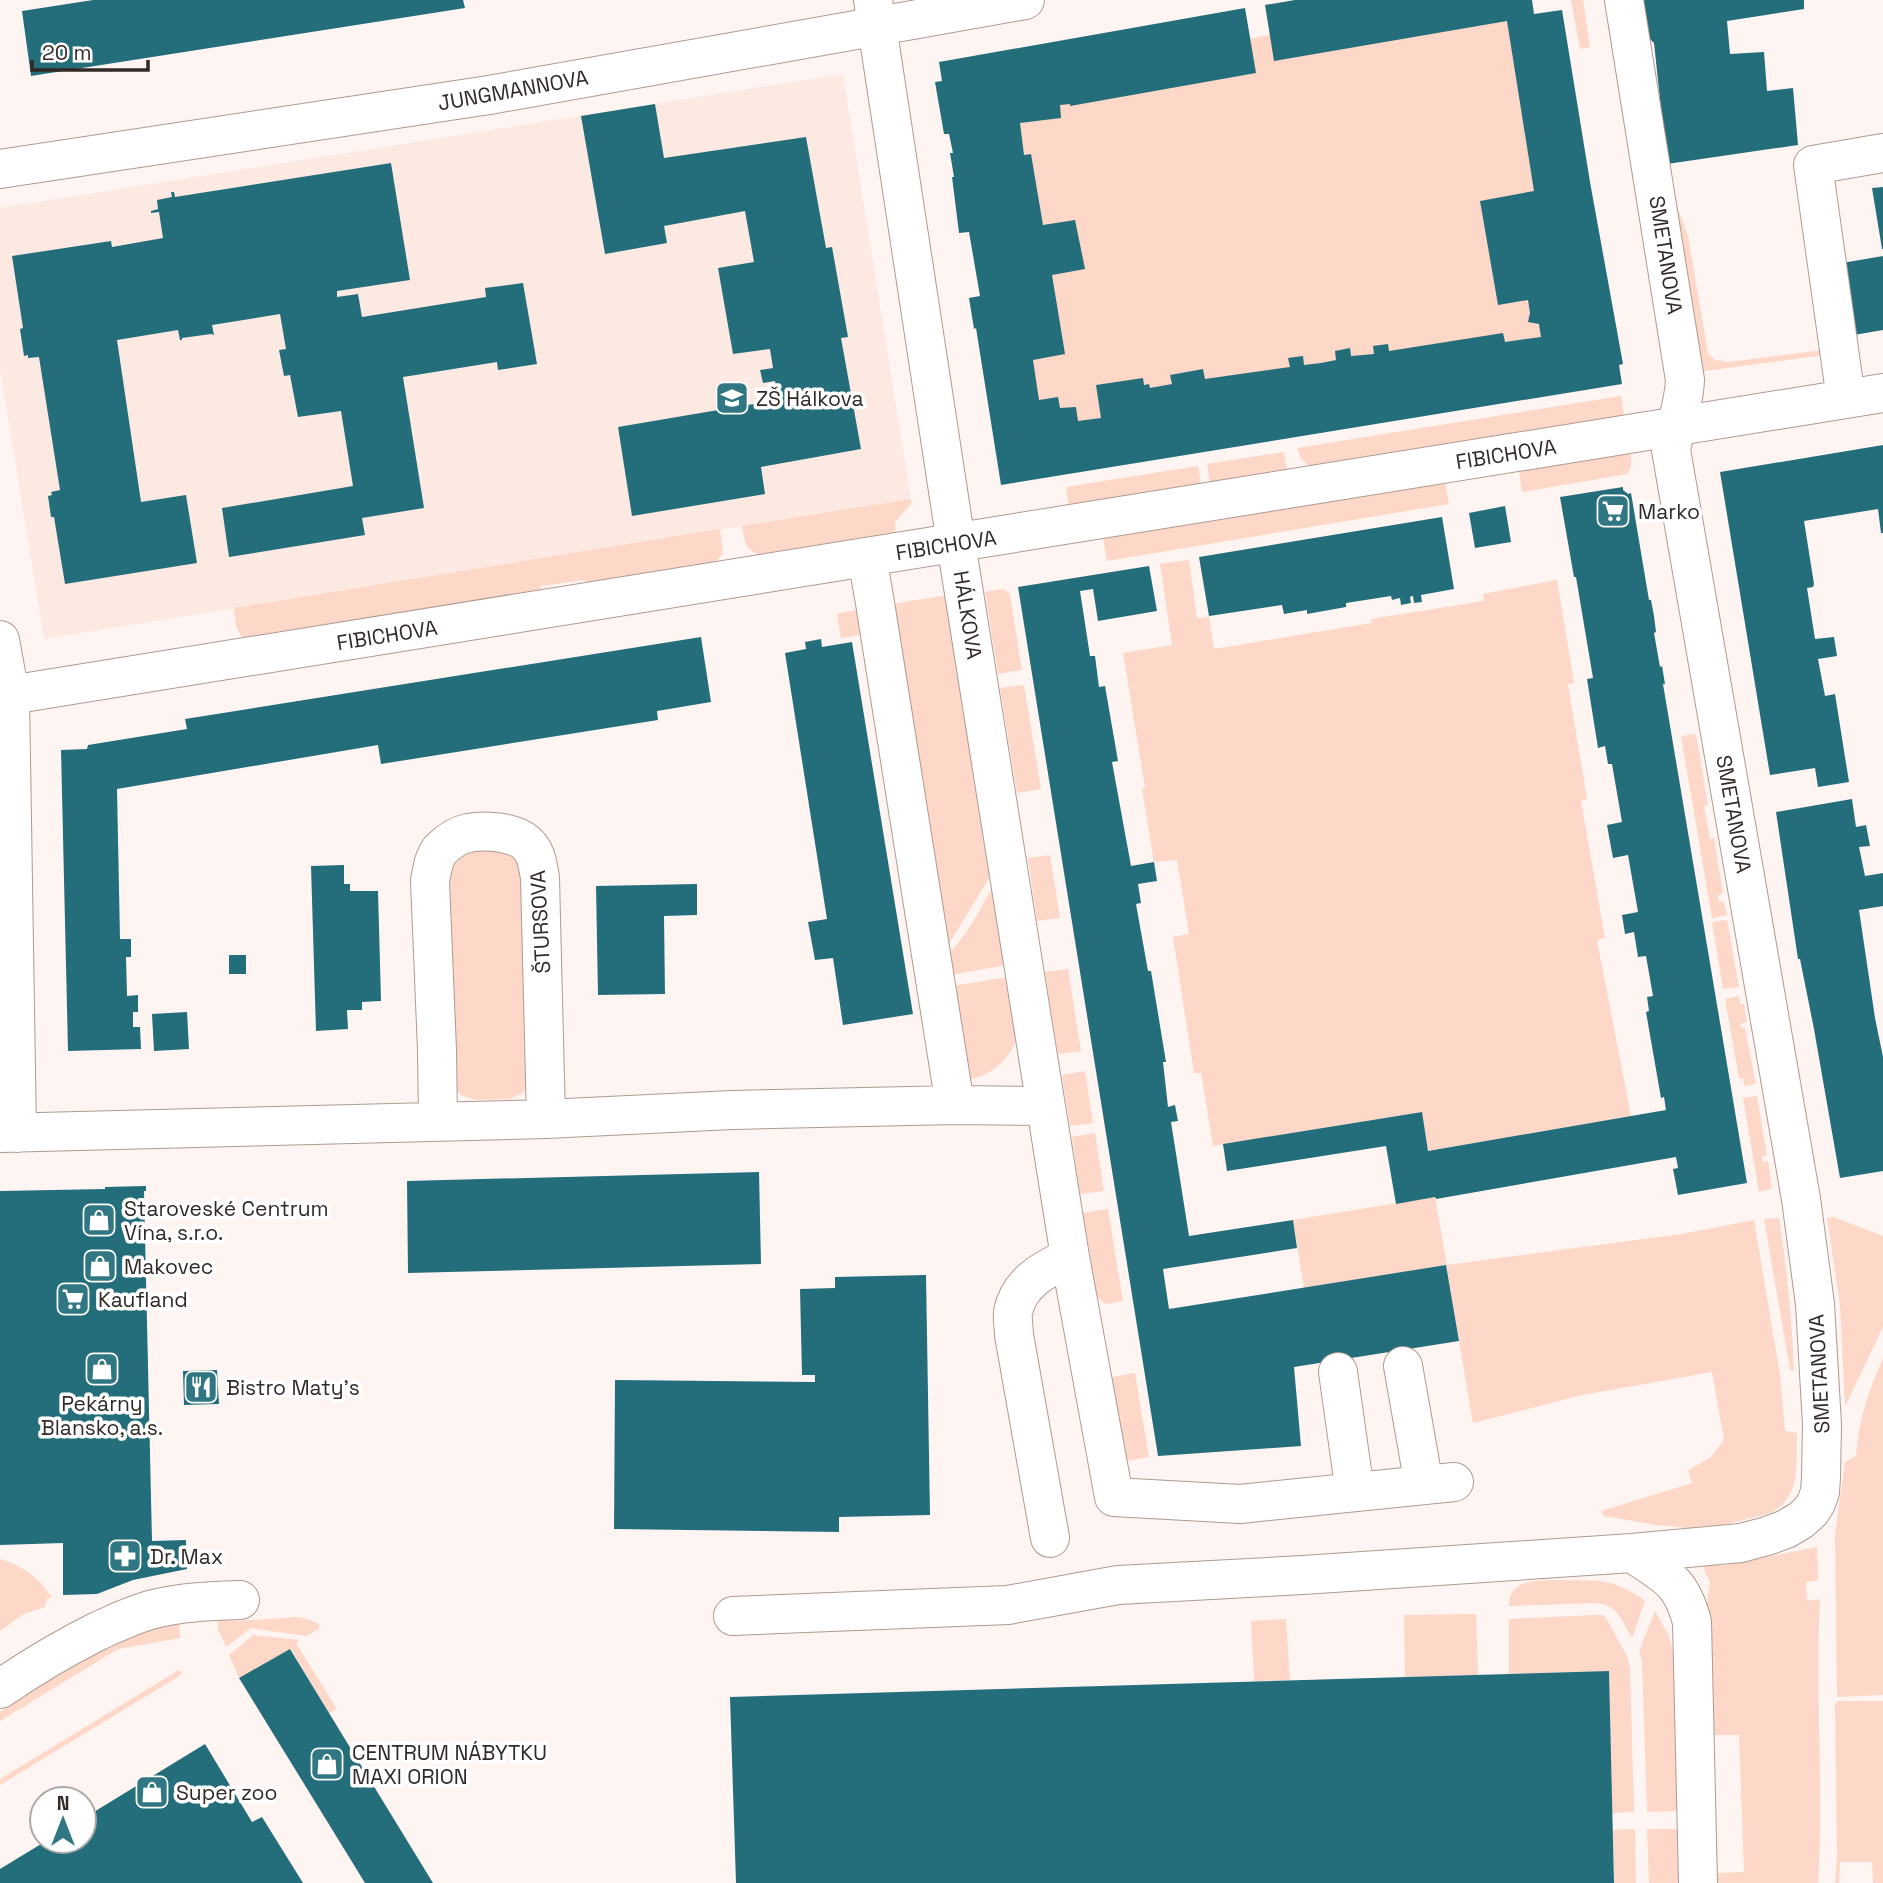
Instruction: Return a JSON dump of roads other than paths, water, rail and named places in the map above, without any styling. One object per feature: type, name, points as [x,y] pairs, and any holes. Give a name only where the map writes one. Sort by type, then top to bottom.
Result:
[{"type":"street","name":"JUNGMANNOVA","points":[[0,169],[489,95],[875,13],[1025,0]]},
{"type":"street","name":"SMETANOVA","points":[[733,1616],[1008,1605],[1118,1585],[1632,1553],[1741,1543],[1786,1529],[1801,1520],[1816,1503],[1820,1492],[1822,1424],[1815,1304],[1801,1199],[1671,450],[1685,396],[1682,354],[1624,0]]},
{"type":"street","name":"HÁLKOVA","points":[[875,13],[1070,1257],[1114,1497],[1240,1504],[1355,1492]]},
{"type":"street","points":[[1846,399],[1813,166],[1883,153]]},
{"type":"street","name":"FIBICHOVA","points":[[10,695],[1883,393]]},
{"type":"street","points":[[867,558],[955,1105]]},
{"type":"street","points":[[0,640],[10,695],[8,1133],[546,1119],[732,1110],[955,1105],[1046,1106]]},
{"type":"street","name":"ŠTURSOVA","points":[[438,1121],[438,1050],[430,881],[432,866],[439,852],[450,841],[467,833],[508,833],[530,845],[536,858],[540,878],[546,1119]]},
{"type":"street","points":[[1050,1538],[1014,1335],[1013,1314],[1025,1285],[1045,1269],[1070,1257]]},
{"type":"street","points":[[1338,1372],[1355,1492],[1439,1484],[1403,1366]]},
{"type":"street","points":[[1632,1553],[1678,1587],[1687,1602],[1692,1622],[1698,1883]]},
{"type":"street","points":[[0,1689],[54,1653],[118,1622],[153,1609],[195,1602],[240,1600]]},
{"type":"place","name":"ZŠ Hálkova","points":[[732,398]]},
{"type":"place","name":"Marko","points":[[1613,511]]},
{"type":"place","name":"Staroveské Centrum Vína, s.r.o.","points":[[99,1220]]},
{"type":"place","name":"Makovec","points":[[100,1266]]},
{"type":"place","name":"Kaufland","points":[[73,1299]]},
{"type":"place","name":"Pekárny Blansko, a.s.","points":[[102,1369]]},
{"type":"place","name":"Bistro Maty's","points":[[201,1387]]},
{"type":"place","name":"Dr. Max","points":[[125,1556]]},
{"type":"place","name":"CENTRUM NÁBYTKU MAXI ORION","points":[[327,1764]]},
{"type":"place","name":"Super zoo","points":[[152,1792]]}]
